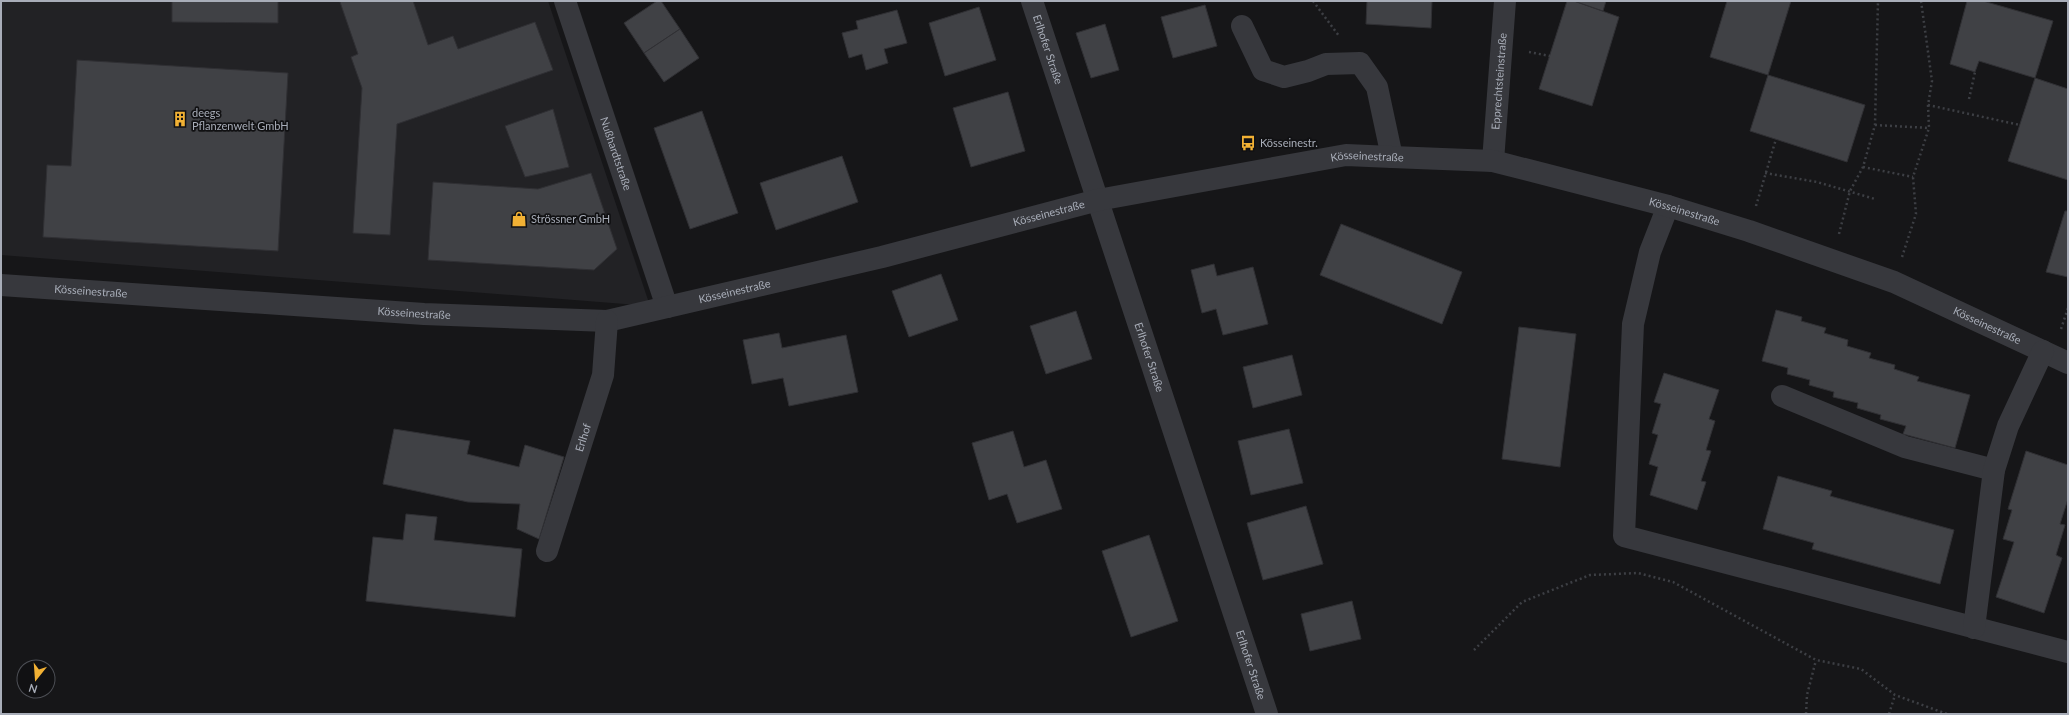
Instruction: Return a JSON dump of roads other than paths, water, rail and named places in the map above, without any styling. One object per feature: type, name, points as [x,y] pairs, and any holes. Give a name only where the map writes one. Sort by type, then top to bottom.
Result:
[{"type":"street","name":"Nußhardtstraße","points":[[565,1],[667,307]]},
{"type":"street","name":"Erlhofer Straße","points":[[1032,1],[1267,714]]},
{"type":"street","name":"Epprechtsteinstraße","points":[[1493,161],[1505,1]]},
{"type":"street","points":[[1242,26],[1263,70],[1284,77],[1308,71],[1326,64],[1360,63],[1377,87],[1392,157]]},
{"type":"street","name":"Kösseinestraße","points":[[1,285],[424,314],[607,321],[882,257],[1098,200],[1346,155],[1493,161],[1668,206],[1749,231],[1894,282],[2043,350],[2068,363]]},
{"type":"street","points":[[1668,206],[1650,252],[1633,324],[1624,536],[2068,652]]},
{"type":"street","name":"Erlhof","points":[[547,552],[603,375],[607,321]]},
{"type":"street","points":[[1974,628],[1994,470],[2008,426],[2043,350]]},
{"type":"street","points":[[1782,396],[1905,447],[1994,470]]},
{"type":"place","name":"deegs Pflanzenwelt GmbH","points":[[180,119]]},
{"type":"place","name":"Kösseinestr.","points":[[1248,143]]},
{"type":"place","name":"Strössner GmbH","points":[[519,219]]}]
